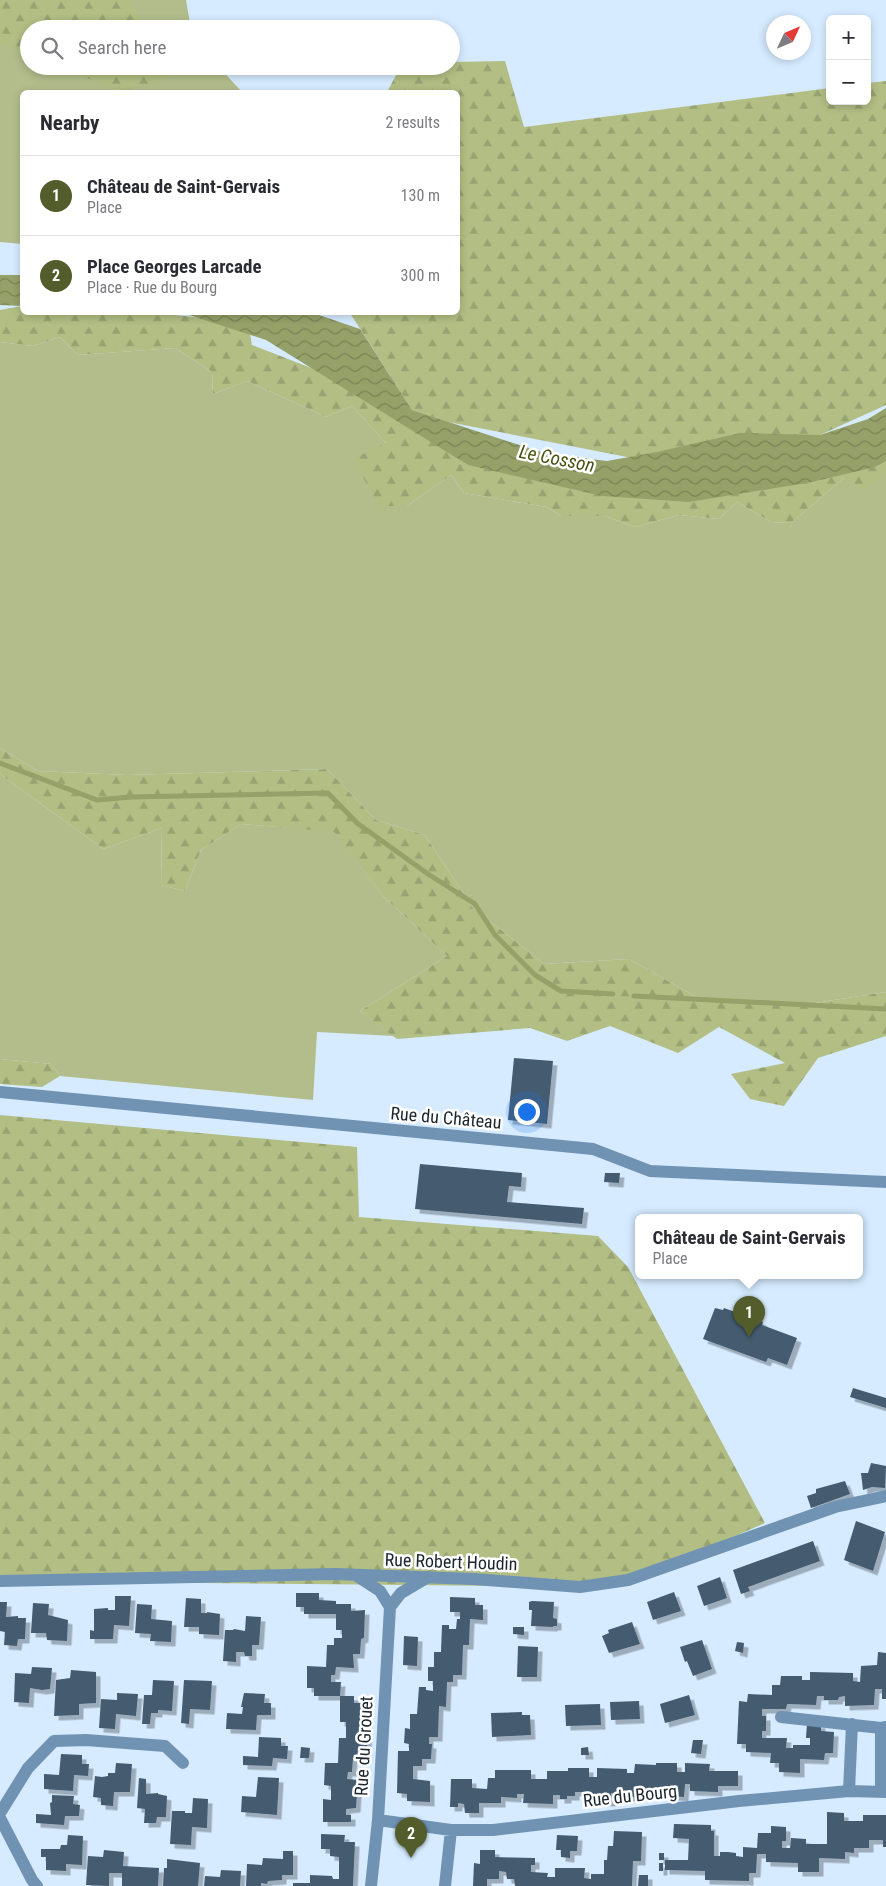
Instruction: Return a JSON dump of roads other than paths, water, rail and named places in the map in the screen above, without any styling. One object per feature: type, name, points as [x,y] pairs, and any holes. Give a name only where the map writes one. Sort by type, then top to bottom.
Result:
[{"type":"street","name":"Rue du Château","points":[[0,1092],[593,1149],[650,1171],[886,1182]]},
{"type":"street","name":"Rue Robert Houdin","points":[[0,1582],[334,1574],[474,1579],[580,1587],[628,1580],[834,1507],[886,1496]]},
{"type":"street","points":[[358,1576],[380,1591],[390,1608],[401,1593],[428,1578]]},
{"type":"street","name":"Rue du Grouet","points":[[372,1886],[378,1820],[390,1608]]},
{"type":"street","points":[[781,1718],[883,1727],[884,1791]]},
{"type":"street","points":[[848,1791],[852,1724]]},
{"type":"street","points":[[0,1813],[28,1768],[54,1741],[86,1740],[164,1746],[183,1763]]},
{"type":"street","name":"Rue du Bourg","points":[[378,1820],[451,1830],[492,1830],[720,1803],[848,1791],[884,1791]]},
{"type":"street","points":[[0,1818],[32,1880],[37,1886]]},
{"type":"street","points":[[445,1886],[451,1830]]},
{"type":"water","points":[[0,275],[20,275],[20,306],[0,305]]},
{"type":"water","name":"Le Cosson","points":[[189,315],[319,315],[360,329],[412,410],[544,453],[607,461],[740,433],[820,435],[868,419],[886,408],[886,461],[875,467],[812,482],[689,502],[602,496],[468,465],[266,340]]},
{"type":"waterway","points":[[0,763],[97,800],[131,797],[328,793],[357,823],[428,874],[475,904],[495,935],[535,975],[561,991],[613,994]]},
{"type":"waterway","points":[[634,996],[886,1009]]},
{"type":"place","name":"Château de Saint-Gervais","points":[[749,1337]]},
{"type":"place","name":"Place Georges Larcade","points":[[411,1858]]}]
